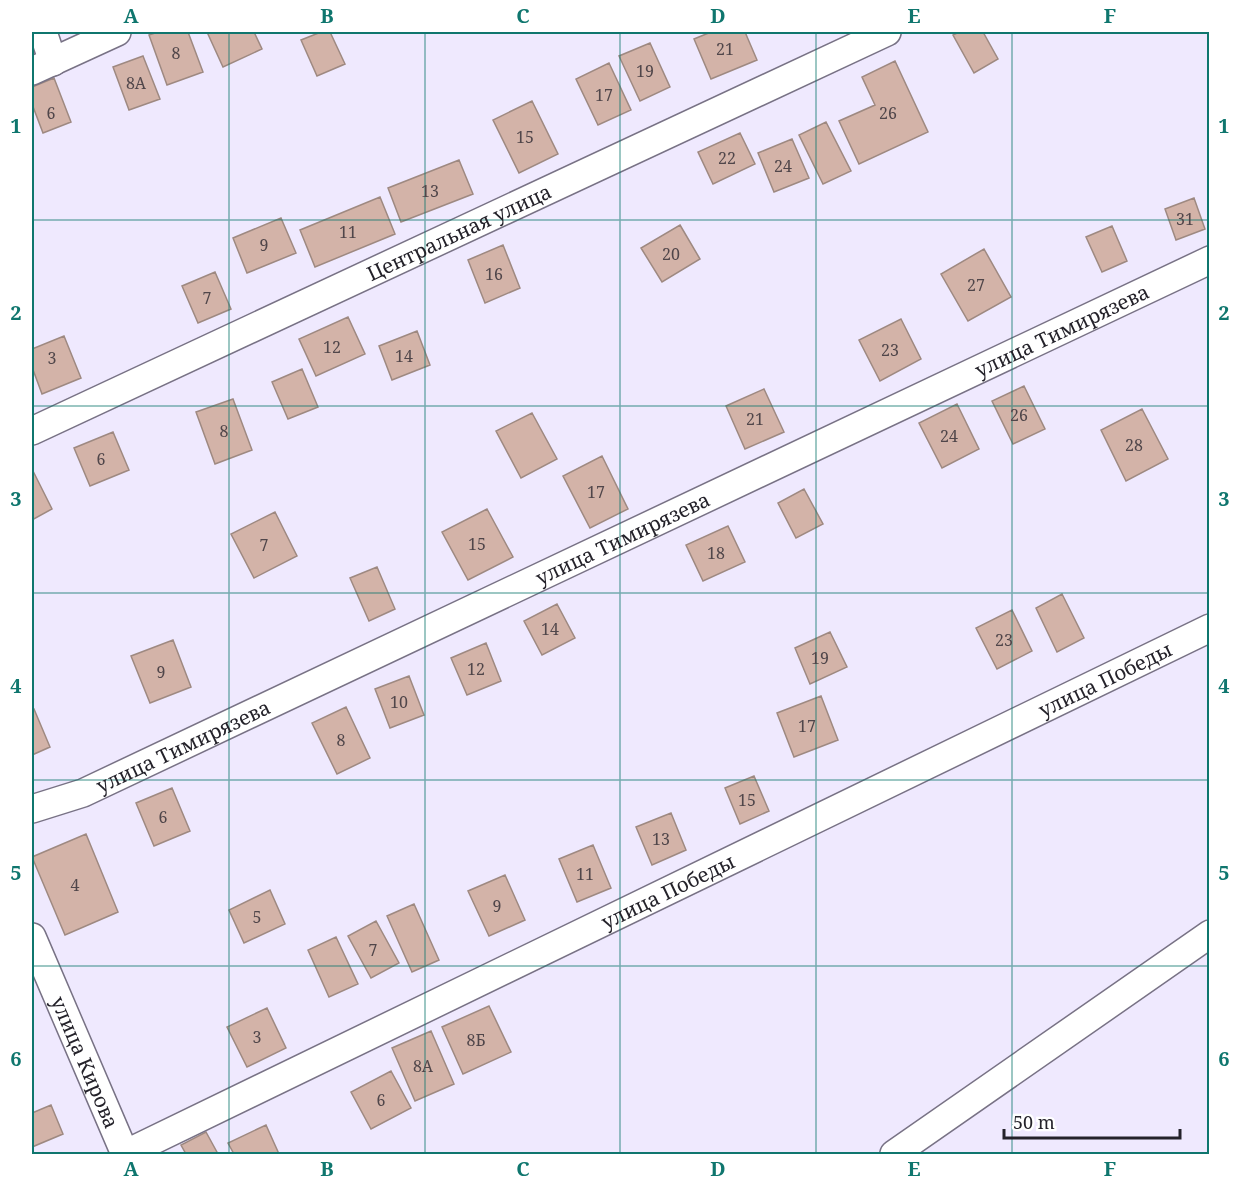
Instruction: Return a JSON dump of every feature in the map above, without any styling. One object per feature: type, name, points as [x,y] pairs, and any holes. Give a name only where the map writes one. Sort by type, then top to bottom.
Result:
[{"type":"street","points":[[43,32],[42,67],[117,32]]},
{"type":"street","name":"Центральная улица","points":[[32,431],[887,32]]},
{"type":"street","name":"улица Тимирязева","points":[[32,809],[94,788],[1209,260]]},
{"type":"street","name":"улица Победы","points":[[125,1155],[1209,628]]},
{"type":"street","points":[[894,1155],[1209,934]]},
{"type":"street","name":"улица Кирова","points":[[32,937],[125,1155]]},
{"type":"building","points":[[158,32],[188,32],[203,72],[167,85],[149,35]]},
{"type":"building","points":[[207,32],[254,32],[262,49],[223,67]]},
{"type":"building","points":[[321,32],[330,32],[345,64],[317,76],[301,40]]},
{"type":"building","points":[[711,32],[745,32],[757,60],[711,79],[694,39]]},
{"type":"building","points":[[959,32],[983,32],[998,59],[974,73],[953,35]]},
{"type":"building","points":[[650,43],[670,87],[640,101],[619,56]]},
{"type":"building","points":[[143,56],[160,99],[129,110],[113,67]]},
{"type":"building","points":[[895,61],[928,132],[859,164],[839,121],[875,105],[862,77]]},
{"type":"building","points":[[609,63],[631,110],[598,125],[576,79]]},
{"type":"building","points":[[54,78],[71,122],[43,133],[32,104],[32,87]]},
{"type":"building","points":[[532,101],[558,154],[519,173],[493,120]]},
{"type":"building","points":[[826,122],[851,171],[823,184],[799,135]]},
{"type":"building","points":[[740,133],[755,164],[713,184],[698,152]]},
{"type":"building","points":[[792,139],[809,178],[774,192],[758,153]]},
{"type":"building","points":[[459,160],[473,194],[401,222],[388,188]]},
{"type":"building","points":[[380,197],[395,234],[315,267],[300,230]]},
{"type":"building","points":[[1194,198],[1205,229],[1176,240],[1165,209]]},
{"type":"building","points":[[281,218],[296,253],[247,273],[233,238]]},
{"type":"building","points":[[680,225],[700,259],[662,282],[641,248]]},
{"type":"building","points":[[1112,226],[1127,261],[1102,272],[1086,237]]},
{"type":"building","points":[[503,245],[520,288],[485,303],[468,260]]},
{"type":"building","points":[[984,249],[1011,297],[968,321],[941,274]]},
{"type":"building","points":[[215,272],[231,309],[198,323],[182,286]]},
{"type":"building","points":[[348,317],[365,354],[316,376],[299,339]]},
{"type":"building","points":[[901,319],[921,359],[880,381],[859,340]]},
{"type":"building","points":[[417,331],[430,365],[392,380],[379,346]]},
{"type":"building","points":[[64,336],[81,378],[42,394],[32,367],[32,349]]},
{"type":"building","points":[[302,369],[318,407],[288,419],[272,382]]},
{"type":"building","points":[[1024,386],[1045,429],[1013,444],[992,401]]},
{"type":"building","points":[[764,389],[784,432],[745,449],[726,406]]},
{"type":"building","points":[[233,399],[252,450],[215,464],[196,412]]},
{"type":"building","points":[[957,404],[979,449],[942,468],[919,423]]},
{"type":"building","points":[[1142,409],[1168,459],[1126,481],[1101,430]]},
{"type":"building","points":[[532,413],[557,459],[521,478],[496,431]]},
{"type":"building","points":[[113,432],[129,470],[90,486],[74,448]]},
{"type":"building","points":[[602,456],[628,509],[590,528],[563,476]]},
{"type":"building","points":[[32,469],[52,509],[32,520]]},
{"type":"building","points":[[804,489],[823,524],[796,538],[778,503]]},
{"type":"building","points":[[487,509],[513,557],[468,580],[442,532]]},
{"type":"building","points":[[275,512],[297,556],[254,578],[231,534]]},
{"type":"building","points":[[728,526],[745,562],[703,581],[686,545]]},
{"type":"building","points":[[377,567],[395,609],[369,621],[350,578]]},
{"type":"building","points":[[1062,594],[1084,638],[1057,652],[1036,608]]},
{"type":"building","points":[[557,604],[575,638],[542,655],[524,621]]},
{"type":"building","points":[[1012,610],[1032,651],[997,669],[976,628]]},
{"type":"building","points":[[830,632],[847,667],[810,684],[795,648]]},
{"type":"building","points":[[173,640],[191,687],[150,703],[131,656]]},
{"type":"building","points":[[486,643],[501,681],[467,695],[451,658]]},
{"type":"building","points":[[409,676],[424,715],[390,728],[375,689]]},
{"type":"building","points":[[821,696],[838,740],[794,757],[777,713]]},
{"type":"building","points":[[346,707],[370,758],[337,774],[312,723]]},
{"type":"building","points":[[34,709],[50,747],[32,755],[32,710]]},
{"type":"building","points":[[754,776],[769,811],[740,824],[725,788]]},
{"type":"building","points":[[172,788],[190,831],[154,846],[136,803]]},
{"type":"building","points":[[671,813],[686,850],[652,865],[636,827]]},
{"type":"building","points":[[86,834],[118,912],[65,935],[32,857]]},
{"type":"building","points":[[593,845],[611,888],[577,902],[559,859]]},
{"type":"building","points":[[505,875],[525,920],[489,936],[468,891]]},
{"type":"building","points":[[270,890],[285,924],[244,943],[229,910]]},
{"type":"building","points":[[414,904],[439,960],[412,972],[387,916]]},
{"type":"building","points":[[376,921],[399,963],[371,978],[348,936]]},
{"type":"building","points":[[336,937],[358,984],[329,997],[308,950]]},
{"type":"building","points":[[489,1006],[511,1052],[463,1074],[442,1027]]},
{"type":"building","points":[[267,1008],[286,1048],[247,1067],[227,1027]]},
{"type":"building","points":[[431,1031],[454,1084],[415,1101],[392,1048]]},
{"type":"building","points":[[391,1071],[411,1108],[371,1129],[351,1092]]},
{"type":"building","points":[[51,1105],[63,1134],[32,1147],[32,1113]]},
{"type":"building","points":[[266,1125],[279,1154],[234,1154],[228,1143]]},
{"type":"building","points":[[206,1132],[218,1154],[186,1154],[181,1145]]}]
